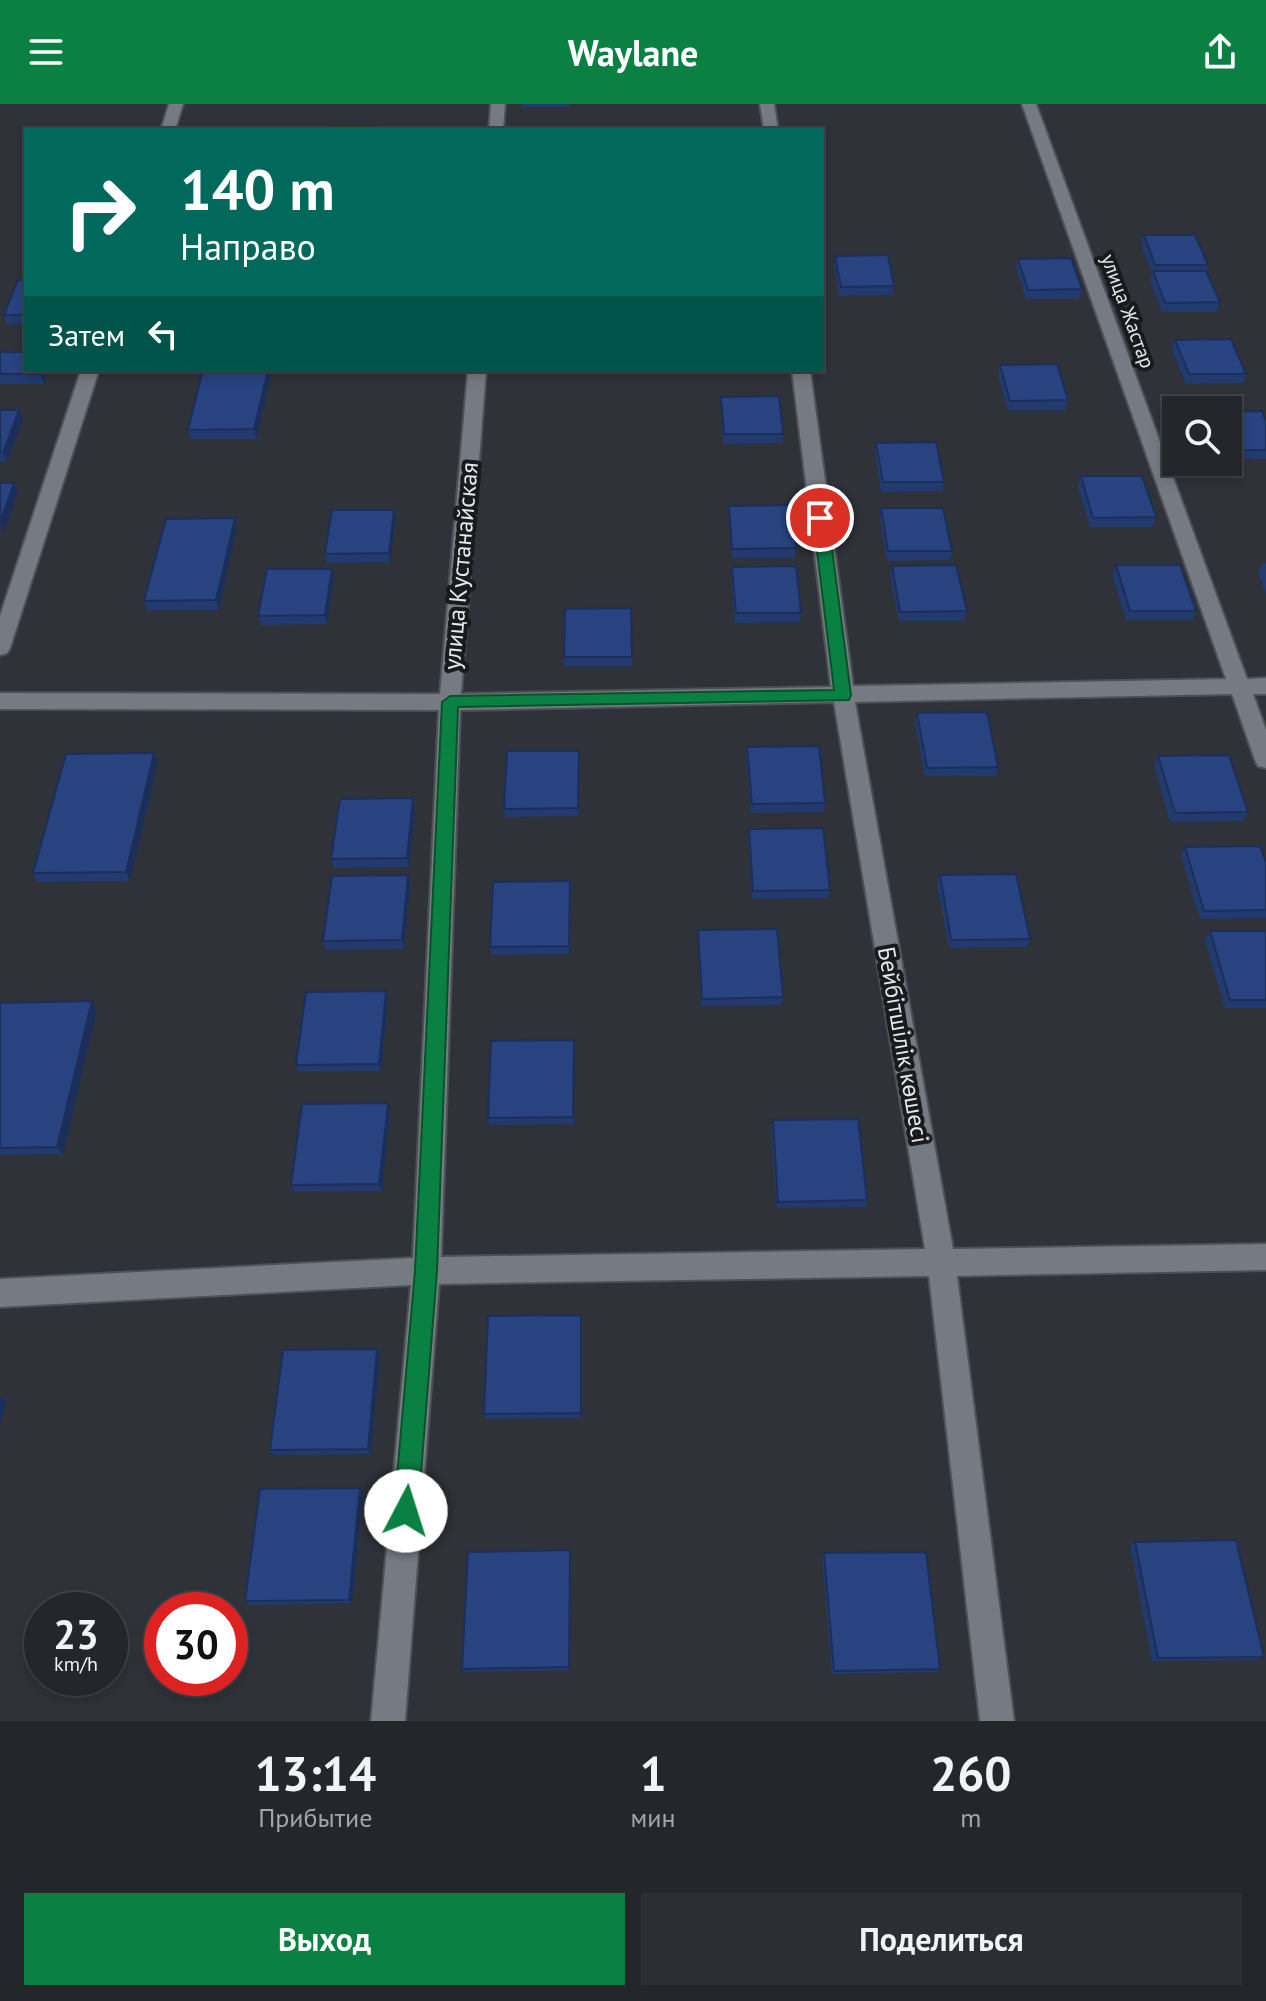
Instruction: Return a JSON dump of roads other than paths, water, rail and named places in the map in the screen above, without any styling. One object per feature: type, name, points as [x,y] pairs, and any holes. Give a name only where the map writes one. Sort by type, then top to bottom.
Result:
[{"type":"street","points":[[169,128],[176,104]]},
{"type":"street","points":[[496,128],[498,104]]},
{"type":"street","points":[[767,104],[771,128]]},
{"type":"street","name":"улица Жастар","points":[[1029,104],[1266,760]]},
{"type":"street","points":[[0,648],[89,372]]},
{"type":"street","name":"улица Кустанайская","points":[[388,1721],[426,1271],[450,702],[477,372]]},
{"type":"street","name":"Бейбітшілік көшесі","points":[[801,372],[843,695],[941,1260],[997,1721]]},
{"type":"street","points":[[0,701],[450,702],[1266,686]]},
{"type":"street","points":[[0,1293],[426,1271],[941,1260],[1266,1257]]}]
